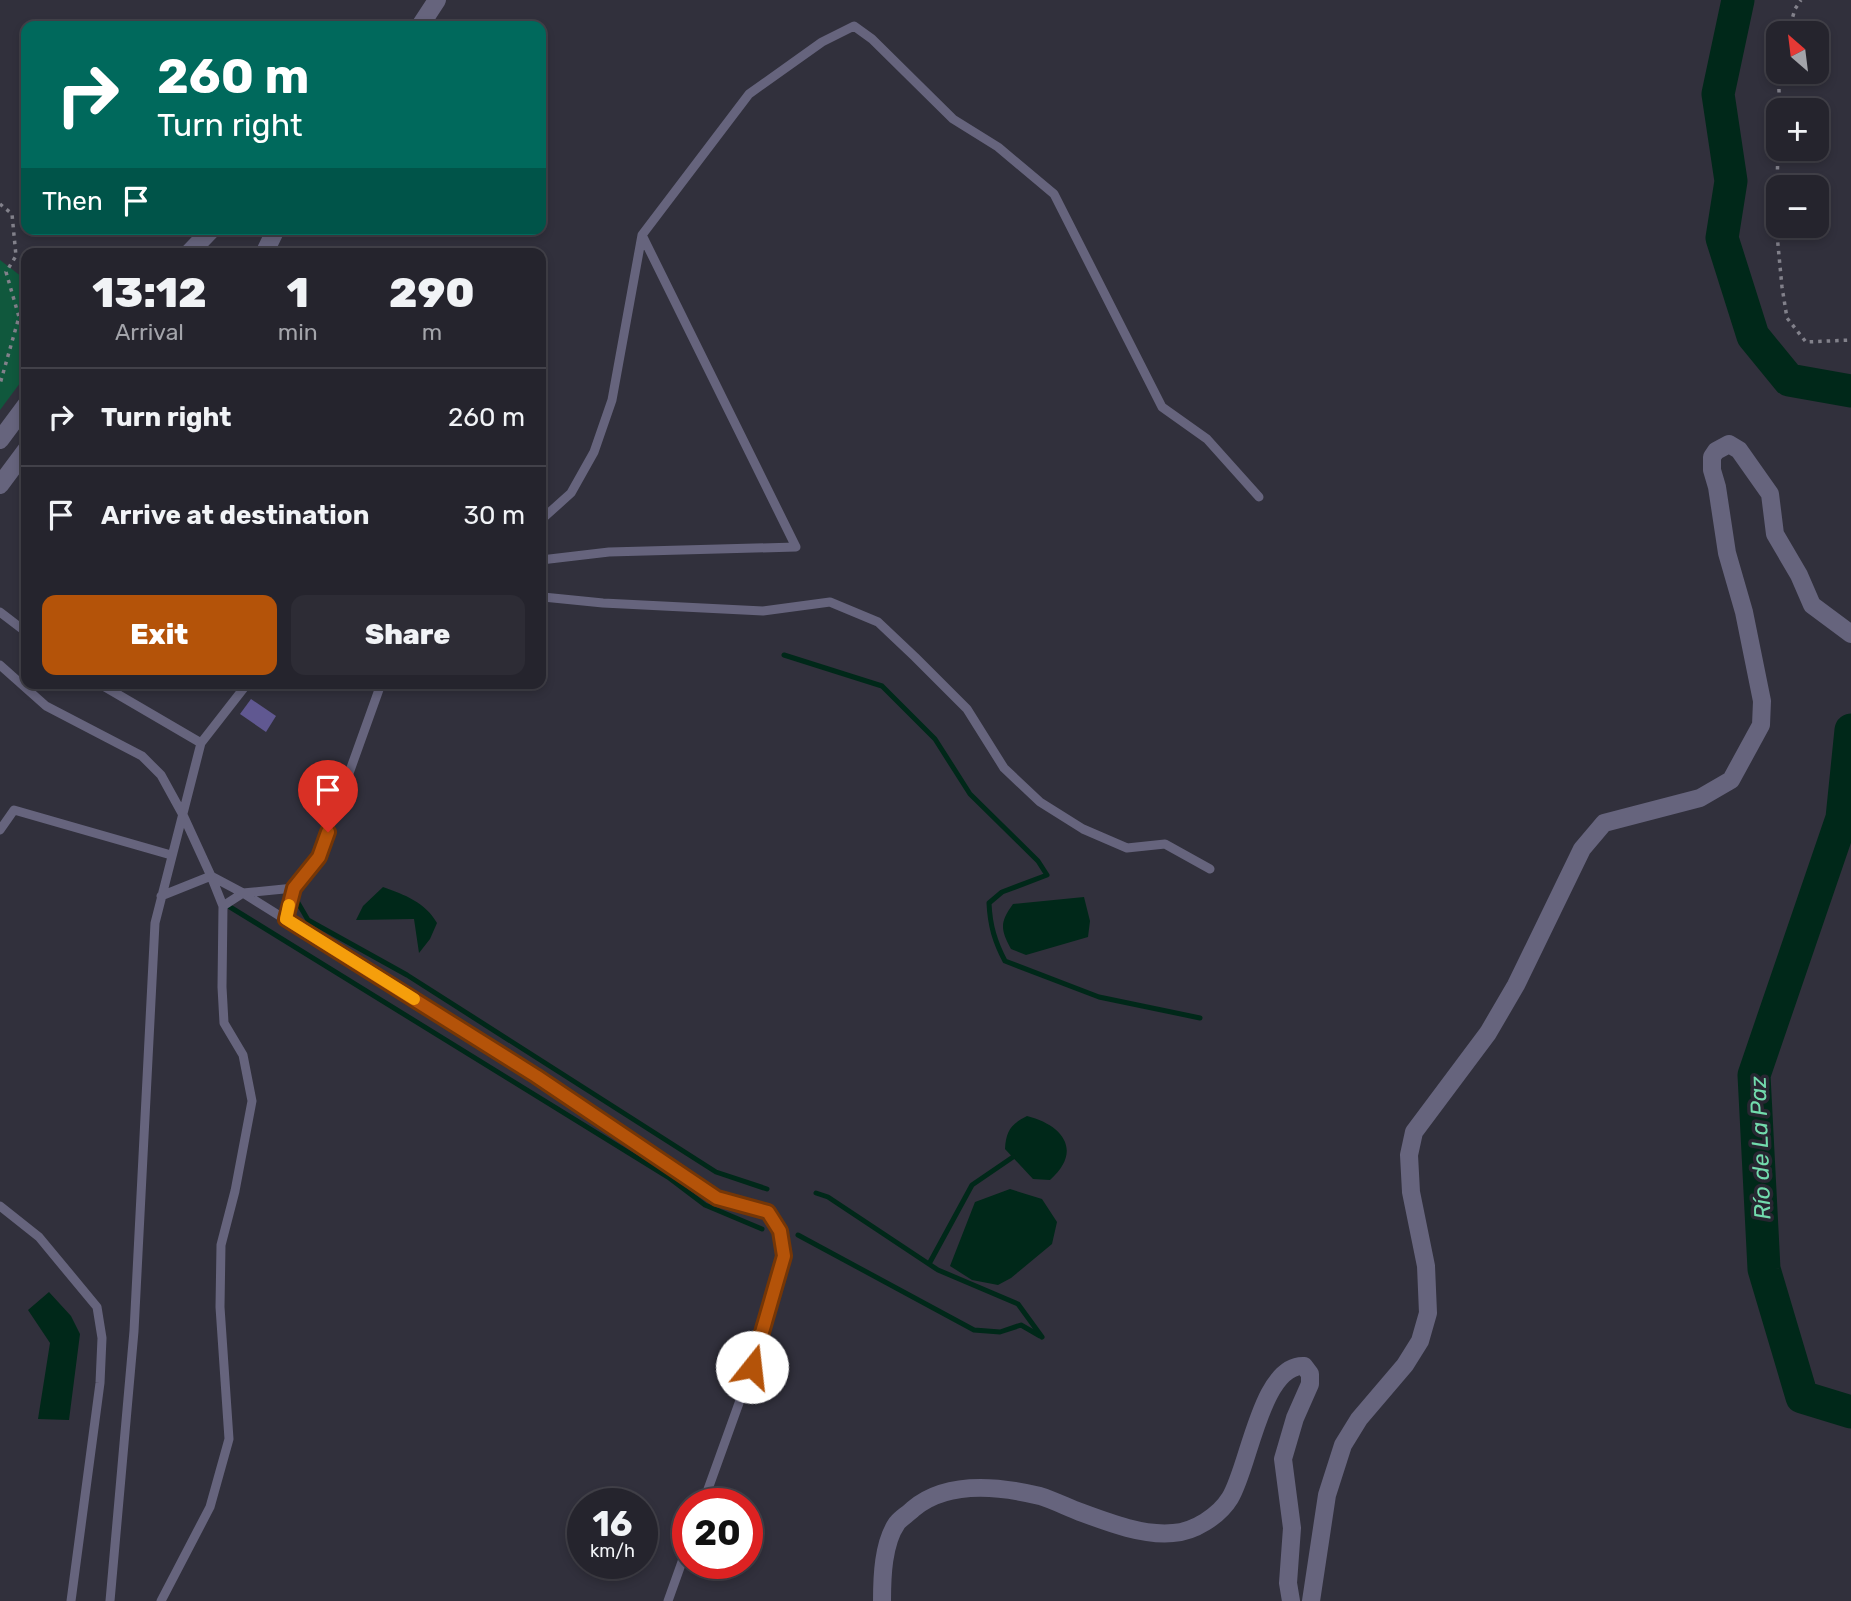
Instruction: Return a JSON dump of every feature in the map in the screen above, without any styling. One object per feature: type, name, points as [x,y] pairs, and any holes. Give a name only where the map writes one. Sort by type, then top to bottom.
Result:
[{"type":"street","points":[[423,21],[437,0]]},
{"type":"street","points":[[194,248],[206,235]]},
{"type":"street","points":[[0,440],[21,412]]},
{"type":"street","points":[[1311,1601],[1328,1494],[1343,1445],[1359,1419],[1405,1365],[1420,1341],[1428,1313],[1426,1266],[1411,1192],[1409,1155],[1415,1132],[1488,1033],[1516,985],[1582,849],[1604,823],[1700,798],[1731,780],[1761,725],[1762,701],[1744,612],[1727,554],[1712,470],[1712,457],[1723,446],[1729,444],[1739,450],[1769,494],[1775,534],[1799,575],[1812,606],[1845,630]]},
{"type":"street","points":[[0,485],[21,457]]},
{"type":"street","points":[[882,1601],[887,1548],[897,1523],[925,1499],[942,1492],[979,1486],[1041,1496],[1082,1513],[1141,1530],[1174,1534],[1216,1516],[1231,1498],[1265,1401],[1286,1369],[1304,1366],[1310,1374],[1310,1384],[1295,1418],[1283,1459],[1292,1528],[1288,1583],[1291,1601]]},
{"type":"lane","points":[[546,516],[571,493],[594,452],[612,400],[642,234],[748,94],[822,42],[854,26],[872,38],[954,119],[998,147],[1054,194],[1162,407],[1207,439],[1259,497]]},
{"type":"lane","points":[[546,559],[609,552],[796,547],[642,234]]},
{"type":"lane","points":[[546,597],[763,611],[830,602],[878,622],[915,657],[967,709],[1004,768],[1040,802],[1083,829],[1127,848],[1165,844],[1210,869]]},
{"type":"lane","points":[[0,612],[21,628]]},
{"type":"lane","points":[[0,665],[21,684]]},
{"type":"lane","points":[[27,689],[46,706],[142,756],[161,775],[183,815],[223,906],[224,1023],[243,1055],[252,1101],[235,1191],[221,1245],[219,1307],[229,1439],[210,1507],[161,1601]]},
{"type":"lane","points":[[109,689],[201,743]]},
{"type":"lane","points":[[110,1601],[134,1331],[155,923],[201,743],[243,689]]},
{"type":"lane","points":[[286,919],[294,888],[319,857],[379,689]]},
{"type":"lane","points":[[0,830],[14,810],[171,855]]},
{"type":"lane","points":[[161,896],[211,876],[286,919],[536,1076],[717,1198],[768,1212],[780,1231],[784,1256],[752,1367],[708,1488]]},
{"type":"lane","points":[[223,906],[243,893],[294,888]]},
{"type":"lane","points":[[0,1206],[39,1237],[97,1307],[103,1338],[100,1383],[71,1601]]},
{"type":"lane","points":[[668,1601],[676,1579]]},
{"type":"path","points":[[1792,21],[1801,0]]},
{"type":"path","points":[[1779,161],[1776,225],[1787,318],[1806,342],[1851,340]]},
{"type":"path","points":[[0,204],[12,214],[16,256],[6,272],[19,317],[0,384]]},
{"type":"shaded area","points":[[0,260],[21,276],[21,382],[0,410]]},
{"type":"shaded area","points":[[383,887],[420,904],[437,923],[430,939],[419,953],[414,919],[356,920],[363,906]]},
{"type":"shaded area","points":[[1084,897],[1090,921],[1088,937],[1026,955],[1011,949],[1003,926],[1013,904]]},
{"type":"shaded area","points":[[1027,1116],[1050,1126],[1064,1140],[1067,1149],[1065,1159],[1050,1180],[1033,1179],[1005,1149],[1010,1129]]},
{"type":"shaded area","points":[[1010,1189],[1042,1199],[1057,1222],[1052,1244],[1011,1278],[998,1285],[972,1280],[950,1266],[975,1202]]},
{"type":"shaded area","points":[[49,1292],[71,1316],[80,1334],[69,1420],[38,1419],[50,1343],[28,1310]]},
{"type":"building","points":[[251,699],[276,716],[266,732],[240,714]]},
{"type":"waterway","name":"Río de La Paz","points":[[1738,0],[1718,94],[1731,181],[1722,238],[1753,336],[1789,380],[1851,391]]},
{"type":"waterway","points":[[784,655],[882,686],[935,739],[970,794],[1038,861],[1047,875],[1002,892],[989,903],[994,934],[1005,961],[1099,997],[1200,1018]]},
{"type":"waterway","name":"Río de La Paz","points":[[1851,730],[1842,818],[1754,1075],[1764,1269],[1802,1397],[1851,1412]]},
{"type":"waterway","points":[[294,896],[308,920],[407,975],[716,1172],[767,1189]]},
{"type":"waterway","points":[[230,907],[668,1177],[705,1205],[762,1229]]},
{"type":"waterway","points":[[929,1264],[972,1185],[1013,1157]]},
{"type":"waterway","points":[[816,1193],[828,1197],[938,1270],[1018,1304],[1042,1337]]},
{"type":"waterway","points":[[798,1235],[974,1330],[1000,1332],[1021,1325],[1040,1336]]},
{"type":"slow traffic","points":[[289,905],[286,919],[414,999]]},
{"type":"route","points":[[328,832],[319,857],[294,888],[286,919],[536,1076],[717,1198],[768,1212],[780,1231],[784,1256],[752,1367]]}]
